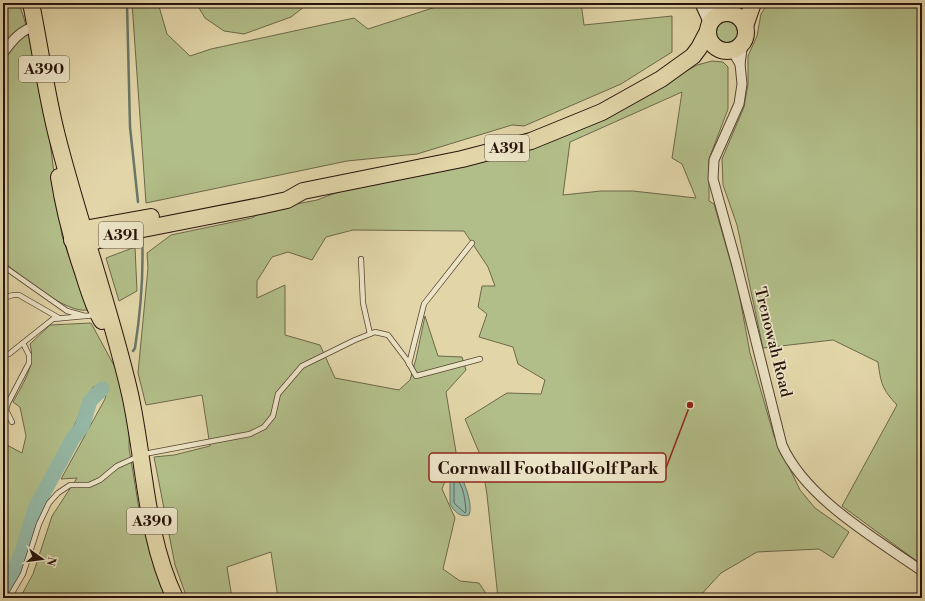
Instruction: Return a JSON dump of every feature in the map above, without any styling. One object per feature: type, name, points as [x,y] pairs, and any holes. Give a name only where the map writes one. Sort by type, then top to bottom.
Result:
[{"type":"highway","name":"A390","points":[[31,3],[31,27],[56,135],[75,204],[98,314],[119,350],[130,395],[157,544],[164,570],[175,598]]},
{"type":"highway","points":[[749,3],[714,18],[709,29],[713,45],[719,49],[733,48],[745,36],[745,26],[753,3]]},
{"type":"highway","points":[[725,13],[739,18],[745,26]]},
{"type":"highway","name":"A391","points":[[81,238],[192,210],[285,189],[303,191],[462,159],[531,141],[602,112],[661,79],[692,56],[699,48],[709,29]]},
{"type":"highway","name":"A391","points":[[692,56],[733,48]]},
{"type":"street","points":[[702,3],[725,13]]},
{"type":"street","points":[[702,3],[708,18],[709,29]]},
{"type":"street","points":[[3,54],[14,38],[31,27]]},
{"type":"street","points":[[733,48],[734,54],[740,64]]},
{"type":"street","name":"Trenowah Road","points":[[733,48],[740,64],[742,84],[739,104],[714,160],[712,179],[736,262],[782,445],[789,461],[825,502],[922,571]]},
{"type":"lane","points":[[409,364],[424,304],[472,243]]},
{"type":"lane","points":[[361,259],[363,303],[370,334]]},
{"type":"lane","points":[[3,266],[67,311],[98,314]]},
{"type":"lane","points":[[3,298],[19,295],[59,318]]},
{"type":"lane","points":[[9,354],[53,319],[98,314]]},
{"type":"lane","points":[[9,598],[23,574],[39,524],[46,510],[58,493],[70,485],[88,485],[100,480],[117,466],[141,454],[250,434],[257,431],[264,427],[273,416],[278,394],[302,366],[375,332],[388,336],[416,376],[422,376],[480,360]]},
{"type":"lane","points":[[12,422],[6,410],[28,363],[29,355],[23,343]]},
{"type":"green space","points":[[3,3],[19,3],[27,28],[47,118],[62,236],[87,310],[78,310],[56,300],[3,262]]},
{"type":"green space","points":[[132,3],[158,3],[167,34],[190,56],[211,49],[354,18],[368,29],[448,3],[581,3],[584,25],[672,16],[672,52],[621,84],[524,126],[512,125],[417,154],[347,161],[146,203]]},
{"type":"green space","points":[[196,3],[309,3],[291,17],[244,34],[224,31],[205,18]]},
{"type":"green space","points":[[768,3],[922,3],[922,565],[842,506],[897,405],[888,395],[883,386],[878,362],[833,340],[763,348],[737,225],[723,185],[722,159],[744,107],[748,84],[748,56],[757,36],[761,14]]},
{"type":"green space","points":[[727,19],[736,22],[739,31],[736,40],[727,43],[718,40],[715,31],[718,22]]},
{"type":"green space","points":[[712,61],[723,62],[728,67],[728,109],[709,159],[709,201],[714,204],[738,288],[750,353],[774,436],[800,490],[815,508],[849,532],[833,558],[819,549],[757,552],[721,573],[698,598],[570,598],[570,593],[563,598],[498,598],[487,495],[481,457],[465,419],[507,393],[541,394],[545,380],[518,364],[513,347],[479,337],[487,314],[478,307],[482,286],[495,286],[488,267],[464,231],[353,230],[326,237],[312,260],[288,252],[272,257],[257,281],[257,298],[285,285],[285,335],[320,345],[335,378],[399,390],[410,380],[425,316],[438,356],[462,357],[466,370],[446,392],[456,452],[442,489],[455,518],[443,569],[460,581],[479,583],[489,598],[278,598],[271,552],[227,567],[232,598],[187,598],[175,565],[154,457],[174,455],[210,446],[202,395],[146,405],[138,373],[148,268],[147,253],[171,235],[252,218],[265,210],[317,200],[349,188],[609,114],[697,65]],"holes":[[[682,92],[672,158],[682,164],[696,198],[633,191],[601,191],[563,195],[570,142]]]},
{"type":"green space","points":[[135,247],[137,291],[119,301],[106,258]]},
{"type":"green space","points":[[91,323],[130,395],[129,448],[139,509],[154,563],[166,598],[20,598],[33,574],[52,516],[77,478],[61,479],[105,399],[107,387],[102,383],[97,387],[93,387],[56,462],[32,518],[15,572],[3,590],[3,443],[22,453],[26,436],[20,407],[13,402],[28,374],[31,360],[30,344],[50,325]]},
{"type":"water","points":[[453,474],[462,478],[464,482],[470,502],[469,515],[460,515],[450,504],[450,480]]},
{"type":"waterway","points":[[127,3],[130,127],[138,202]]},
{"type":"waterway","points":[[133,351],[135,348],[142,291],[142,234]]},
{"type":"waterway","points":[[3,590],[9,583],[23,549],[35,509],[73,438],[82,427],[90,401],[102,389]]},
{"type":"place","name":"Cornwall FootballGolf Park","points":[[690,405]]}]
